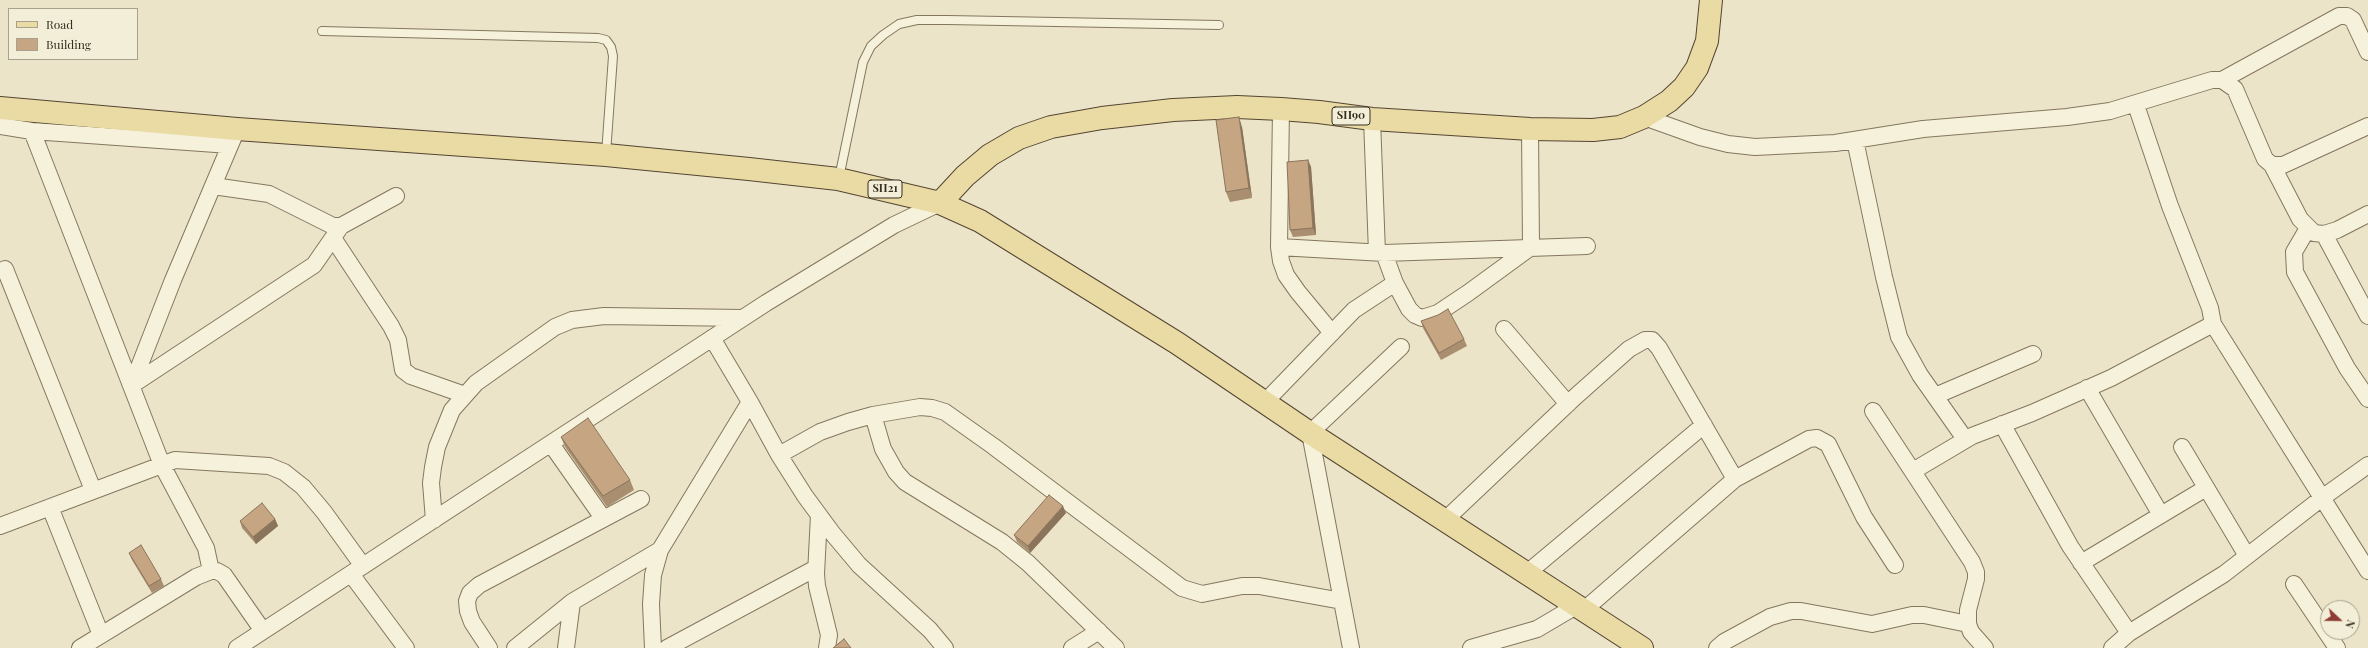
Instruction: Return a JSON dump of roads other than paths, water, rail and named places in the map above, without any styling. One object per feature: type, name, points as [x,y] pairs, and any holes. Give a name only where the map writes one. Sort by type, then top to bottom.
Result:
[{"type":"main road","name":"SH90","points":[[940,204],[965,176],[990,155],[1019,138],[1051,127],[1102,118],[1173,110],[1237,107],[1281,109],[1372,119],[1530,129],[1594,130],[1620,127],[1644,117],[1669,101],[1684,87],[1697,68],[1707,42],[1711,0]]},
{"type":"main road","name":"SH21","points":[[0,108],[233,137],[606,155],[838,179],[940,204],[980,221],[1177,343],[1444,521],[1642,648]]},
{"type":"street","points":[[1644,117],[1700,137],[1741,145],[1784,145],[1855,140],[1968,124],[2067,117],[2136,105],[2212,80],[2222,80],[2339,16],[2347,16],[2353,20],[2368,52]]},
{"type":"street","points":[[2222,80],[2235,89],[2265,159],[2272,165],[2300,219],[2308,228],[2314,232],[2324,234],[2337,230],[2368,214]]},
{"type":"street","points":[[2136,105],[2170,206],[2210,308],[2213,324],[2368,571]]},
{"type":"street","points":[[1281,109],[1279,247],[1281,261],[1286,275],[1332,333]]},
{"type":"street","points":[[1372,119],[1380,253],[1409,309],[1415,316],[1422,318],[1438,312],[1468,293],[1531,248]]},
{"type":"street","points":[[0,126],[32,131],[233,137],[132,385]]},
{"type":"street","points":[[2272,165],[2283,165],[2368,126]]},
{"type":"street","points":[[1530,129],[1531,248]]},
{"type":"street","points":[[32,131],[162,465],[206,548],[211,571]]},
{"type":"street","points":[[1855,140],[1884,277],[1899,337],[1909,356],[1935,396],[1966,439]]},
{"type":"street","points":[[213,186],[269,194],[298,207],[321,222],[333,226],[391,326],[400,348],[403,370],[411,376],[465,395]]},
{"type":"street","points":[[132,385],[314,265],[337,232],[396,196]]},
{"type":"street","points":[[237,648],[257,639],[357,570],[743,318],[894,225],[940,204]]},
{"type":"street","points":[[2308,228],[2294,252],[2295,272],[2347,368],[2368,399]]},
{"type":"street","points":[[2324,234],[2368,316]]},
{"type":"street","points":[[1279,247],[1380,253],[1586,246]]},
{"type":"street","points":[[5,270],[93,490]]},
{"type":"street","points":[[1265,402],[1354,310],[1395,283]]},
{"type":"street","points":[[434,520],[431,483],[437,447],[447,419],[465,395],[483,378],[555,327],[572,320],[604,316],[743,318]]},
{"type":"street","points":[[1913,471],[1966,439],[2087,388],[2146,360],[2213,324]]},
{"type":"street","points":[[1504,329],[1568,404]]},
{"type":"street","points":[[712,338],[750,402],[778,455],[819,515],[859,565],[930,630],[945,648]]},
{"type":"street","points":[[1444,521],[1568,404],[1629,350],[1645,340],[1652,340],[1735,479]]},
{"type":"street","points":[[1351,648],[1310,433],[1401,347]]},
{"type":"street","points":[[1935,396],[2033,354]]},
{"type":"street","points":[[2087,388],[2161,515]]},
{"type":"street","points":[[654,648],[651,604],[653,575],[660,550],[750,402]]},
{"type":"street","points":[[778,455],[820,432],[872,415],[920,407],[932,408],[945,412],[1182,588],[1191,592],[1202,594],[1242,586],[1259,586],[1342,601]]},
{"type":"street","points":[[1873,411],[1972,562],[1976,572],[1968,610],[1968,624],[1971,632],[1985,648]]},
{"type":"street","points":[[872,415],[883,449],[896,472],[905,482],[1002,542],[1028,563],[1116,648]]},
{"type":"street","points":[[2002,424],[2081,563],[2129,633]]},
{"type":"street","points":[[1526,574],[1704,425]]},
{"type":"street","points":[[1471,648],[1537,630],[1580,608],[1735,479],[1809,439],[1824,440],[1864,517],[1895,565]]},
{"type":"street","points":[[551,444],[603,518]]},
{"type":"street","points":[[2182,447],[2247,556]]},
{"type":"street","points":[[0,526],[175,460],[194,460],[269,466],[284,472],[303,487],[324,512],[357,570],[406,648]]},
{"type":"street","points":[[2112,648],[2129,633],[2224,574],[2322,498],[2368,465]]},
{"type":"street","points":[[2081,563],[2206,488]]},
{"type":"street","points":[[489,648],[472,622],[468,611],[467,602],[470,593],[479,585],[641,499]]},
{"type":"street","points":[[50,507],[101,635]]},
{"type":"street","points":[[819,515],[816,586],[829,635],[827,648]]},
{"type":"street","points":[[515,648],[572,602],[660,550]]},
{"type":"street","points":[[667,648],[816,568]]},
{"type":"street","points":[[80,648],[196,577],[211,571],[217,571],[224,574],[257,639]]},
{"type":"street","points":[[2294,584],[2337,648]]},
{"type":"street","points":[[566,648],[572,602]]},
{"type":"street","points":[[1717,648],[1724,642],[1770,617],[1791,611],[1801,611],[1872,624],[1912,615],[1924,615],[1968,624]]},
{"type":"street","points":[[1072,648],[1099,631]]},
{"type":"lane","points":[[838,179],[863,62],[871,46],[883,35],[899,24],[917,20],[948,20],[1219,25]]},
{"type":"lane","points":[[322,31],[598,38],[606,40],[611,47],[613,56],[606,155]]}]
